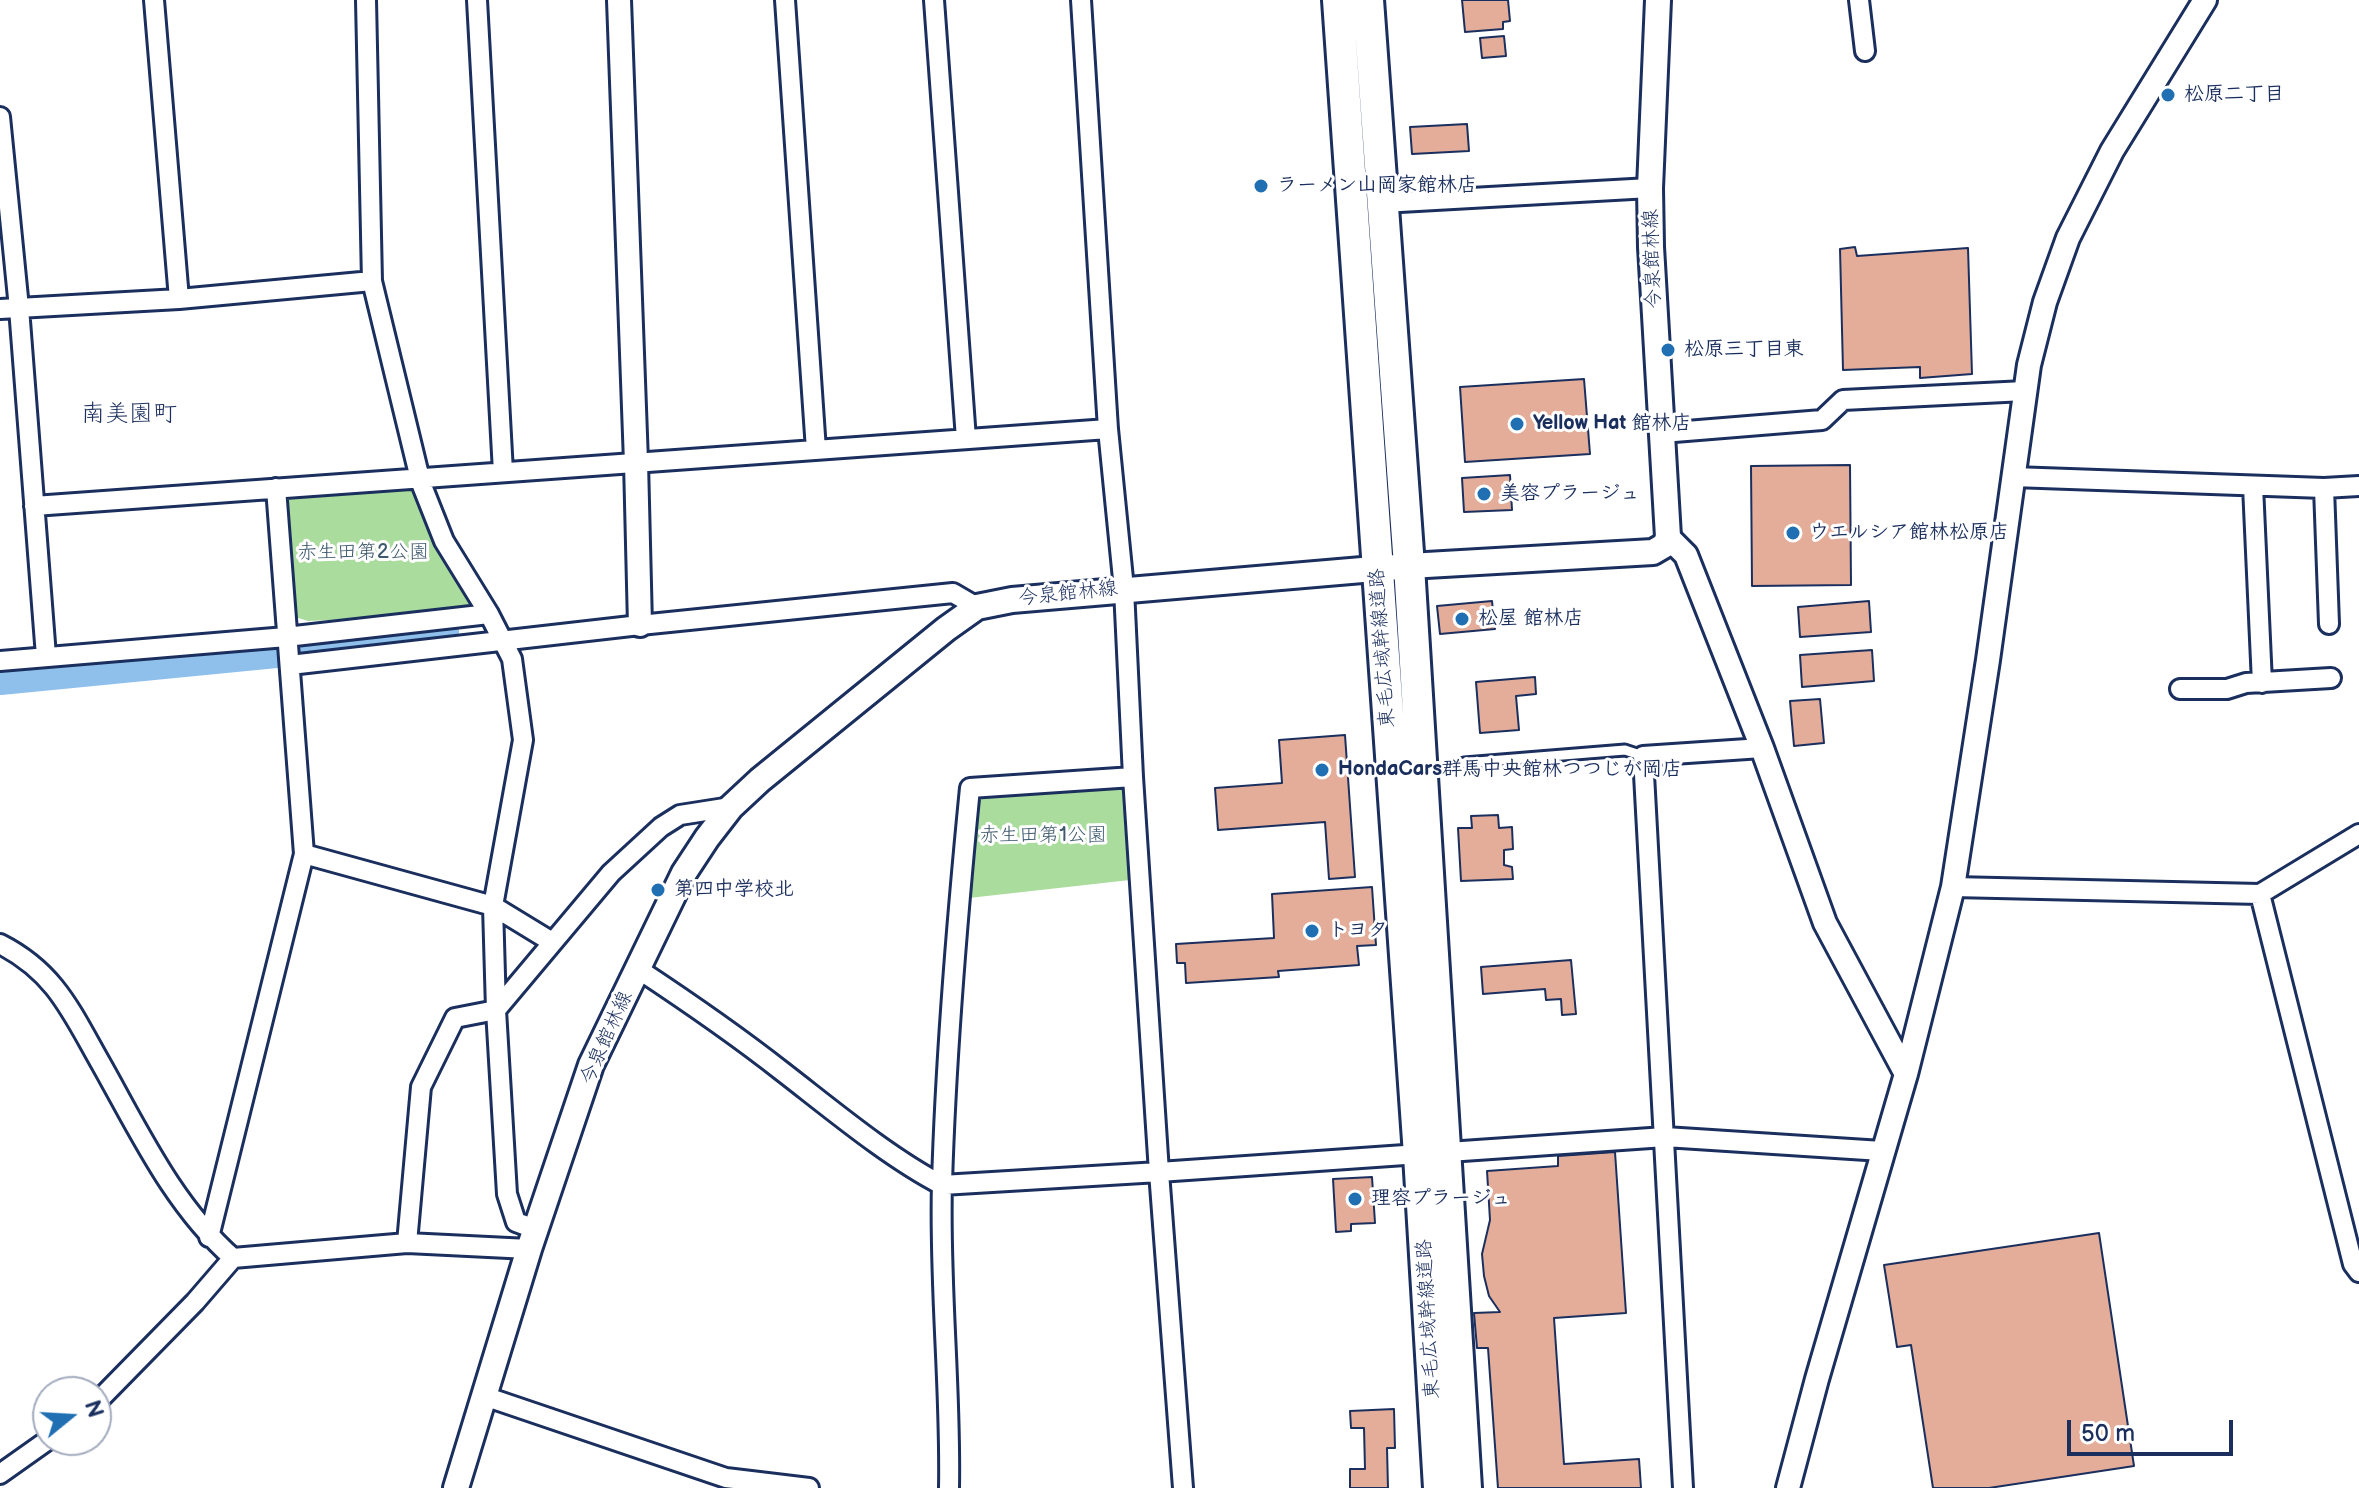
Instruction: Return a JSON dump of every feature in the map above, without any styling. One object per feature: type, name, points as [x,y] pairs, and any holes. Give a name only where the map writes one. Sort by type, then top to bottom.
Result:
[{"type":"highway","name":"東毛広域幹線道路","points":[[1338,0],[1378,569],[1466,1488]]},
{"type":"highway","name":"東毛広域幹線道路","points":[[1368,0],[1409,566],[1433,1154],[1439,1488]]},
{"type":"main road","name":"今泉館林線","points":[[456,1488],[532,1239],[591,1065],[684,873],[731,807],[921,649],[977,607],[1012,600],[1409,566],[1653,552],[1665,545],[1668,537],[1650,188],[1658,0]]},
{"type":"street","points":[[154,0],[179,299]]},
{"type":"street","points":[[366,0],[372,281],[419,478],[444,541],[489,614],[512,659],[523,740],[493,906],[507,1194],[516,1222],[532,1239]]},
{"type":"street","points":[[477,0],[503,472]]},
{"type":"street","points":[[619,0],[640,625]]},
{"type":"street","points":[[785,0],[816,450]]},
{"type":"street","points":[[934,0],[966,439]]},
{"type":"street","points":[[1081,0],[1108,429],[1124,589],[1133,777],[1183,1488]]},
{"type":"street","points":[[1859,0],[1865,51]]},
{"type":"street","points":[[1788,1488],[1906,1074],[1953,887],[2029,365],[2045,302],[2068,238],[2112,151],[2205,0]]},
{"type":"street","points":[[0,117],[9,309],[34,506],[46,656]]},
{"type":"street","points":[[1382,203],[1650,188]]},
{"type":"street","points":[[9,309],[179,299],[372,281]]},
{"type":"street","points":[[1662,433],[1822,420],[1843,400],[2025,391]]},
{"type":"street","points":[[34,506],[1108,429]]},
{"type":"street","points":[[2013,477],[2324,488],[2359,486]]},
{"type":"street","points":[[2253,486],[2262,683]]},
{"type":"street","points":[[209,1237],[304,854],[276,488]]},
{"type":"street","points":[[2324,488],[2329,624]]},
{"type":"street","points":[[1668,537],[1686,555],[1762,748],[1825,923],[1906,1074]]},
{"type":"street","points":[[290,665],[953,593],[977,607]]},
{"type":"street","points":[[0,661],[286,637],[489,614]]},
{"type":"street","points":[[2180,689],[2227,689],[2246,683],[2331,678]]},
{"type":"street","points":[[1683,1488],[1643,756],[1762,748]]},
{"type":"street","points":[[949,1488],[951,1427],[942,1258],[942,1185],[952,973],[970,788],[1133,777]]},
{"type":"street","points":[[407,1243],[421,1087],[455,1018],[496,1010],[611,873],[661,827],[680,815],[731,807]]},
{"type":"street","points":[[1953,887],[2260,894],[2359,834]]},
{"type":"street","points":[[304,854],[493,906],[552,942]]},
{"type":"street","points":[[2260,894],[2353,1264],[2359,1272]]},
{"type":"street","points":[[0,944],[24,956],[59,990],[176,1196],[209,1237],[233,1258]]},
{"type":"street","points":[[638,969],[721,1023],[818,1099],[919,1173],[942,1185],[1665,1137],[1882,1151]]},
{"type":"street","points":[[112,1387],[195,1302],[233,1258],[407,1243],[532,1239]]},
{"type":"street","points":[[484,1396],[726,1478],[809,1488]]},
{"type":"street","points":[[0,1474],[32,1451]]},
{"type":"lane","points":[[1464,763],[1625,750],[1643,756]]},
{"type":"green space","name":"赤生田第2公園","points":[[421,483],[485,614],[308,621],[295,617],[281,492]]},
{"type":"green space","name":"赤生田第1公園","points":[[1125,777],[1130,880],[969,898],[970,788]]},
{"type":"building","points":[[1462,0],[1508,0],[1510,21],[1503,22],[1503,29],[1465,32]]},
{"type":"building","points":[[1504,36],[1506,56],[1482,58],[1480,38]]},
{"type":"building","points":[[1467,124],[1469,151],[1412,154],[1410,127]]},
{"type":"building","points":[[1855,247],[1857,256],[1968,248],[1972,374],[1920,378],[1920,367],[1843,370],[1840,249]]},
{"type":"building","points":[[1584,379],[1590,454],[1465,462],[1460,387]]},
{"type":"building","points":[[1850,465],[1851,585],[1752,586],[1751,466]]},
{"type":"building","points":[[1510,475],[1512,510],[1464,512],[1462,478]]},
{"type":"building","points":[[1492,601],[1495,629],[1440,634],[1437,606]]},
{"type":"building","points":[[1869,601],[1871,632],[1800,637],[1798,607]]},
{"type":"building","points":[[1872,650],[1874,681],[1802,687],[1800,655]]},
{"type":"building","points":[[1535,677],[1536,694],[1516,696],[1519,730],[1480,733],[1476,682]]},
{"type":"building","points":[[1820,699],[1824,743],[1794,746],[1790,701]]},
{"type":"building","points":[[1345,735],[1355,877],[1329,879],[1325,822],[1218,830],[1215,788],[1282,783],[1279,740]]},
{"type":"building","points":[[1498,815],[1499,828],[1512,827],[1513,849],[1504,850],[1504,865],[1512,867],[1513,879],[1461,881],[1458,828],[1472,828],[1471,816]]},
{"type":"building","points":[[1372,887],[1376,945],[1357,946],[1359,965],[1278,971],[1279,977],[1186,983],[1185,963],[1177,963],[1176,944],[1274,938],[1272,894]]},
{"type":"building","points":[[1571,960],[1576,1014],[1562,1015],[1561,999],[1546,1000],[1545,989],[1483,994],[1481,967]]},
{"type":"building","points":[[1615,1152],[1626,1313],[1554,1318],[1564,1464],[1639,1459],[1641,1488],[1498,1488],[1488,1348],[1477,1348],[1474,1313],[1500,1312],[1489,1296],[1484,1276],[1482,1254],[1490,1220],[1487,1171],[1558,1166],[1558,1156]]},
{"type":"building","points":[[1372,1177],[1375,1223],[1351,1224],[1351,1231],[1336,1232],[1333,1179]]},
{"type":"building","points":[[2099,1233],[2134,1466],[1989,1488],[1933,1488],[1911,1345],[1897,1347],[1884,1265]]},
{"type":"building","points":[[1394,1409],[1395,1448],[1387,1448],[1388,1488],[1350,1488],[1350,1469],[1365,1469],[1364,1428],[1351,1428],[1350,1411]]},
{"type":"waterway","points":[[0,675],[439,632]]},
{"type":"place","name":"松原二丁目","points":[[2168,95]]},
{"type":"place","name":"ラーメン山岡家館林店","points":[[1261,186]]},
{"type":"place","name":"松原三丁目東","points":[[1668,350]]},
{"type":"place","name":"Yellow Hat 館林店","points":[[1517,424]]},
{"type":"place","name":"美容プラージュ","points":[[1484,494]]},
{"type":"place","name":"ウエルシア館林松原店","points":[[1793,533]]},
{"type":"place","name":"松屋 館林店","points":[[1462,619]]},
{"type":"place","name":"HondaCars群馬中央館林つつじが岡店","points":[[1322,770]]},
{"type":"place","name":"第四中学校北","points":[[658,890]]},
{"type":"place","name":"トヨタ","points":[[1312,931]]},
{"type":"place","name":"理容プラージュ","points":[[1355,1199]]},
{"type":"district","name":"南美園町","points":[[129,415]]}]
